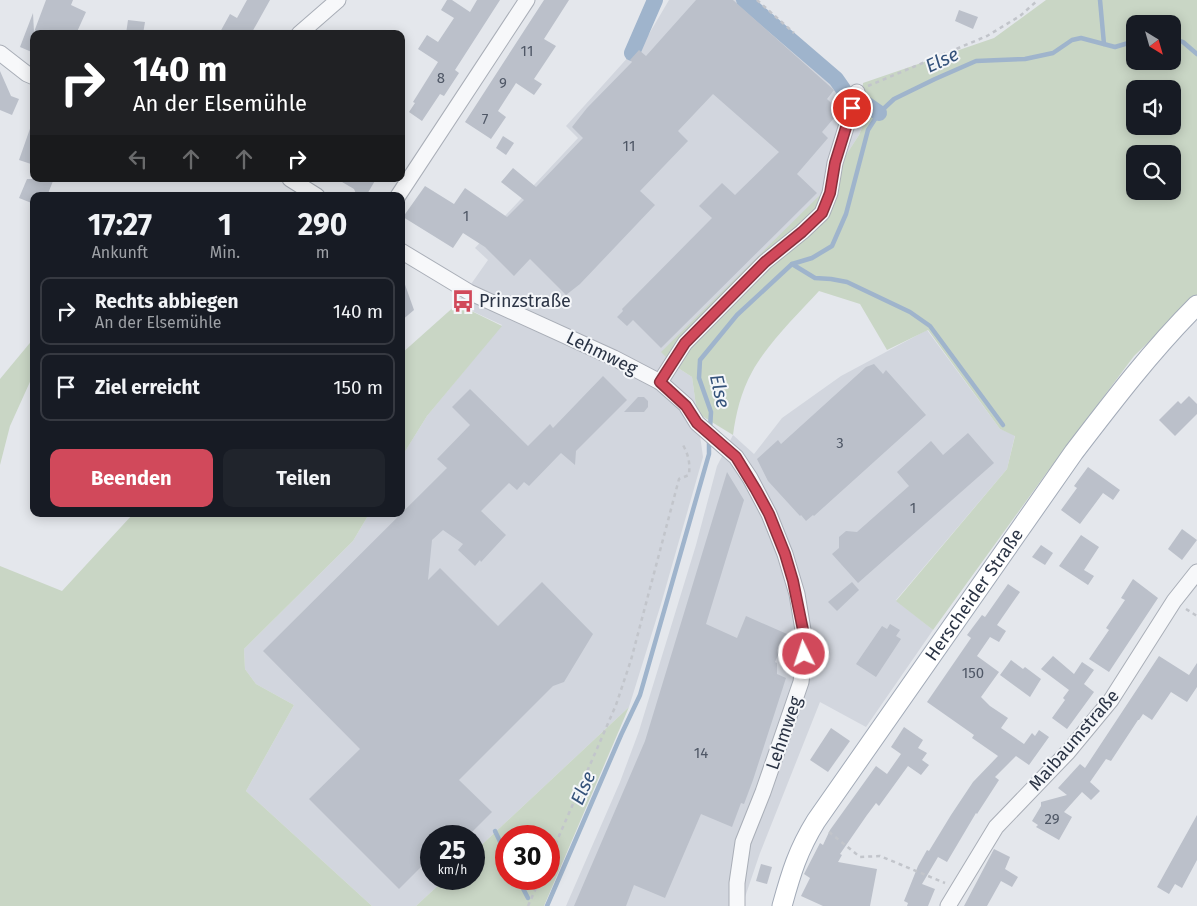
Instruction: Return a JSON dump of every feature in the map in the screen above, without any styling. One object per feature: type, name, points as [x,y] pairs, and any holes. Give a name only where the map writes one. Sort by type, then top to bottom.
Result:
[{"type":"main road","name":"Herscheider Straße","points":[[782,906],[790,874],[801,846],[816,821],[1074,452],[1152,353],[1197,305]]},
{"type":"street","points":[[304,30],[338,0]]},
{"type":"street","points":[[401,192],[527,0]]},
{"type":"street","points":[[0,53],[30,75]]},
{"type":"street","points":[[660,382],[685,343],[765,262],[822,213],[830,193],[835,163],[857,92]]},
{"type":"street","points":[[295,182],[311,192]]},
{"type":"street","name":"Lehmweg","points":[[405,253],[469,292],[614,358],[660,382],[686,406],[697,423],[736,457],[750,478],[769,514],[785,554],[796,594],[803,630],[804,654],[801,682],[763,792],[743,842],[737,883],[737,906]]},
{"type":"street","name":"Maibaumstraße","points":[[948,906],[996,827],[1068,752],[1111,700],[1174,602],[1197,572]]},
{"type":"path","points":[[757,0],[794,33]]},
{"type":"path","points":[[857,92],[898,72],[987,36],[1020,16],[1038,0]]},
{"type":"path","points":[[560,834],[616,705],[631,660],[679,479],[689,475],[690,464],[688,454],[683,446]]},
{"type":"path","points":[[816,821],[860,856],[880,856],[958,888]]},
{"type":"path","points":[[528,906],[535,890]]},
{"type":"shaded area","points":[[669,0],[746,0],[837,78],[846,90],[860,118],[865,121],[859,135],[820,195],[675,366],[692,377],[703,457],[629,707],[503,825],[495,825],[495,832],[485,842],[485,825],[420,825],[420,890],[433,890],[416,906],[372,906],[246,791],[294,705],[256,684],[245,669],[244,649],[353,541],[367,517],[405,517],[405,452],[427,416],[502,325],[457,304],[488,260],[475,248],[578,138],[566,126],[649,34]]},
{"type":"shaded area","points":[[927,330],[1000,429],[1015,435],[1007,469],[896,600],[933,630],[866,727],[820,702],[760,853],[742,906],[566,906],[620,782],[639,731],[696,545],[717,466],[733,435],[754,454],[782,418],[841,376]]},
{"type":"green space","points":[[1046,0],[1197,0],[1197,295],[1134,356],[933,630],[896,601],[1007,469],[1015,436],[1000,429],[928,330],[887,350],[860,304],[819,291],[774,340],[758,361],[739,403],[733,435],[697,413],[692,377],[675,366],[661,352],[820,195],[859,135],[865,121],[860,118],[863,83],[994,38]]},
{"type":"green space","points":[[457,304],[502,326],[427,416],[405,452],[405,350]]},
{"type":"green space","points":[[30,343],[30,382],[10,426],[0,465],[0,379]]},
{"type":"green space","points":[[130,517],[367,517],[353,541],[244,649],[245,669],[256,684],[294,705],[246,791],[372,906],[0,906],[0,566],[62,591]]},
{"type":"green space","points":[[629,707],[560,869],[560,825],[503,825]]},
{"type":"green space","points":[[495,832],[495,890],[551,890],[544,906],[416,906],[433,890],[485,890],[485,842]]},
{"type":"building","points":[[46,0],[73,0],[71,5],[86,12],[78,30],[35,30]]},
{"type":"building","points":[[247,0],[270,0],[253,30],[221,30],[230,14],[237,18]]},
{"type":"building","points":[[447,0],[452,0],[470,12],[477,0],[500,0],[455,70],[459,73],[444,96],[440,94],[422,121],[409,112],[415,103],[413,102],[438,62],[418,49],[427,35],[438,42],[454,18],[441,10]]},
{"type":"building","points":[[544,0],[569,0],[544,39],[556,46],[534,79],[542,84],[534,95],[516,83],[498,111],[506,117],[491,139],[465,122]]},
{"type":"building","points":[[696,0],[733,0],[834,90],[827,99],[840,111],[822,132],[828,138],[797,174],[817,193],[661,348],[633,320],[627,326],[617,317],[623,311],[622,309],[712,218],[699,206],[722,183],[735,195],[779,152],[713,94],[678,131],[688,141],[640,191],[655,205],[580,284],[566,295],[530,259],[514,276],[485,247],[463,233],[453,248],[405,218],[405,214],[425,186],[454,204],[465,188],[507,217],[524,200],[501,182],[513,168],[536,187],[583,138],[572,127],[587,108],[632,62],[630,60],[639,50],[646,56]]},
{"type":"building","points":[[959,10],[978,17],[973,29],[955,21]]},
{"type":"building","points":[[33,13],[34,30],[30,30],[30,51],[20,47]]},
{"type":"building","points":[[128,20],[145,22],[144,30],[127,30]]},
{"type":"building","points":[[0,71],[11,96],[19,99],[12,115],[0,110]]},
{"type":"building","points":[[30,129],[30,164],[19,160]]},
{"type":"building","points":[[503,136],[514,143],[506,155],[496,148]]},
{"type":"building","points":[[27,179],[30,179],[30,182],[53,182],[49,192],[30,192],[30,202],[19,198]]},
{"type":"building","points":[[342,182],[374,182],[368,192],[355,192],[354,189]]},
{"type":"building","points":[[405,285],[414,310],[405,318]]},
{"type":"building","points":[[874,364],[883,374],[886,370],[926,415],[814,516],[806,521],[768,481],[757,459],[778,440],[781,444],[866,367]]},
{"type":"building","points":[[603,376],[627,400],[576,451],[575,465],[561,453],[529,486],[524,482],[517,490],[509,483],[481,511],[506,535],[481,562],[480,560],[475,566],[458,550],[463,544],[443,530],[432,540],[428,580],[440,568],[498,626],[542,582],[593,634],[564,682],[553,686],[459,780],[492,812],[479,825],[420,825],[420,868],[399,889],[309,799],[360,749],[263,651],[398,517],[405,517],[405,510],[447,468],[437,459],[470,425],[452,407],[470,389],[528,446],[550,424],[553,428]]},
{"type":"building","points":[[1189,396],[1197,404],[1197,414],[1175,436],[1159,420],[1178,401],[1181,404]]},
{"type":"building","points":[[638,397],[644,397],[648,401],[648,407],[644,412],[624,412]]},
{"type":"building","points":[[968,433],[994,463],[858,583],[832,554],[839,548],[839,537],[846,531],[857,532],[909,486],[897,472],[931,441],[943,455]]},
{"type":"building","points":[[1088,467],[1120,490],[1113,500],[1103,493],[1080,524],[1061,510],[1077,488],[1074,486]]},
{"type":"building","points":[[727,472],[744,500],[706,624],[737,638],[746,616],[787,634],[775,662],[777,663],[777,674],[786,678],[753,780],[744,804],[741,803],[732,827],[701,814],[665,898],[634,885],[626,906],[574,906],[645,741]]},
{"type":"building","points":[[1182,529],[1197,540],[1182,560],[1168,549]]},
{"type":"building","points":[[1081,535],[1099,547],[1084,570],[1094,576],[1088,585],[1059,566]]},
{"type":"building","points":[[1041,545],[1053,553],[1045,565],[1032,557]]},
{"type":"building","points":[[1133,579],[1158,598],[1109,672],[1089,659],[1109,630],[1106,628],[1125,600],[1121,598]]},
{"type":"building","points":[[852,582],[859,590],[837,611],[828,602]]},
{"type":"building","points":[[1008,584],[1020,592],[997,625],[1006,631],[999,642],[990,637],[977,656],[999,672],[981,697],[990,706],[1008,718],[1001,728],[1024,744],[1032,733],[1035,736],[1039,730],[1049,737],[1029,765],[1016,756],[995,777],[999,780],[976,813],[947,862],[938,857],[922,884],[935,889],[928,906],[907,906],[908,903],[904,901],[918,866],[927,850],[929,851],[973,782],[998,756],[972,738],[974,735],[927,702],[971,638],[967,635],[982,615],[985,617]]},
{"type":"building","points":[[890,624],[900,630],[896,636],[901,639],[876,677],[856,664],[882,626],[887,629]]},
{"type":"building","points":[[1053,656],[1074,674],[1082,662],[1094,670],[1084,684],[1094,692],[1067,729],[1052,718],[1065,700],[1063,698],[1069,690],[1041,669]]},
{"type":"building","points":[[1159,656],[1189,675],[1197,663],[1197,687],[1187,702],[1171,692],[1152,720],[1143,714],[1111,761],[1106,759],[1090,782],[1100,791],[1091,800],[1082,792],[1064,812],[1072,817],[1059,840],[1036,827],[1038,825],[1032,821],[1041,806],[1041,802],[1067,795],[1058,788],[1080,764],[1085,768]]},
{"type":"building","points":[[1011,660],[1023,669],[1025,667],[1041,679],[1030,697],[1000,675]]},
{"type":"building","points":[[904,727],[923,740],[918,748],[927,753],[922,760],[929,765],[921,775],[908,766],[879,806],[876,803],[867,815],[840,854],[842,855],[838,862],[877,869],[870,906],[823,906],[801,896],[810,878],[804,874],[820,843],[823,845],[830,830],[876,766],[887,774],[901,754],[891,747]]},
{"type":"building","points":[[831,728],[850,741],[828,772],[810,760]]},
{"type":"building","points":[[1197,815],[1197,860],[1182,888],[1175,884],[1169,894],[1157,887]]},
{"type":"building","points":[[994,849],[1010,857],[1005,869],[1018,877],[1012,887],[1001,881],[987,906],[964,906]]},
{"type":"building","points":[[761,864],[772,867],[767,884],[756,881]]},
{"type":"waterway","points":[[632,53],[655,0]]},
{"type":"waterway","points":[[744,0],[836,79],[843,89]]},
{"type":"waterway","points":[[1100,0],[1104,44]]},
{"type":"waterway","name":"Else","points":[[710,429],[711,412],[699,378],[700,360],[737,315],[792,264],[812,258],[832,246],[846,214],[868,130],[879,113],[894,99],[976,61],[1025,59],[1053,53],[1072,40],[1081,38],[1115,47],[1126,44]]},
{"type":"waterway","name":"Else","points":[[1181,41],[1197,54]]},
{"type":"waterway","points":[[866,104],[879,113]]},
{"type":"waterway","points":[[792,264],[815,278],[847,282],[910,312],[930,326],[1003,425]]},
{"type":"waterway","name":"Else","points":[[547,906],[640,695],[709,454],[709,440]]},
{"type":"waterway","points":[[524,890],[528,898]]},
{"type":"place","name":"Prinzstraße","points":[[463,301]]},
{"type":"route","points":[[804,654],[803,630],[793,581],[785,554],[769,514],[750,478],[736,457],[697,423],[686,406],[660,382],[685,343],[765,262],[822,213],[830,193],[835,163],[852,108]]}]
